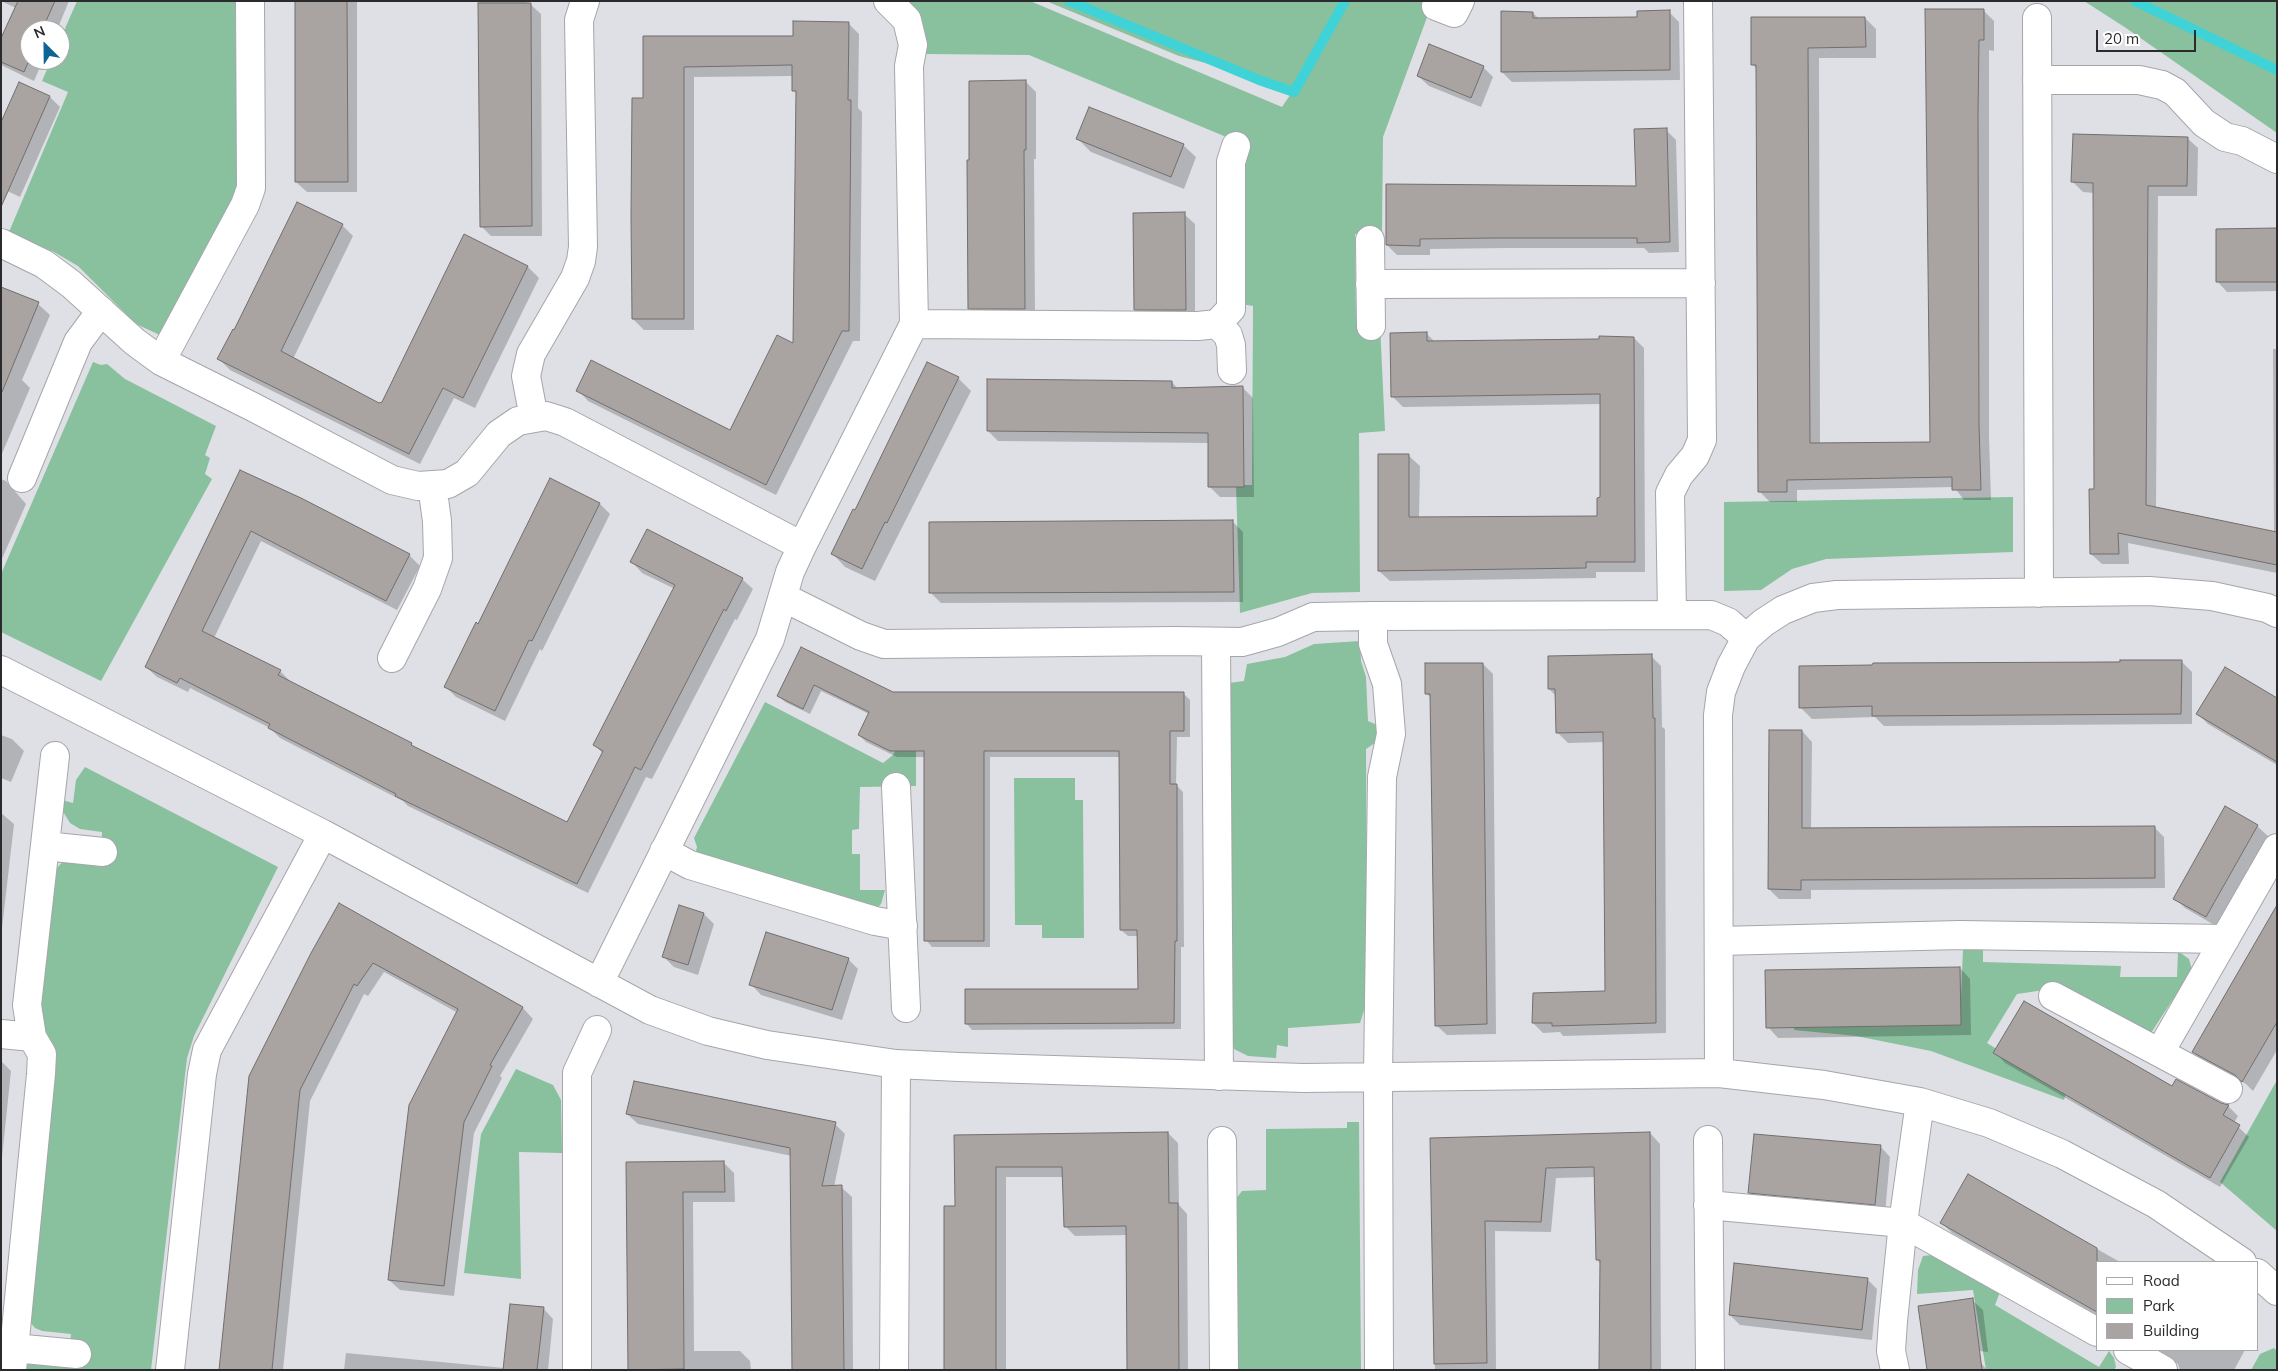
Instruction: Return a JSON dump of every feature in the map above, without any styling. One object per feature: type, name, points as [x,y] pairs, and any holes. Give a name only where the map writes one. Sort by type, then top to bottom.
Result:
[{"type":"street","points":[[162,361],[245,205],[251,188],[250,1]]},
{"type":"street","points":[[534,418],[526,376],[531,354],[575,278],[581,261],[583,247],[579,20],[585,1]]},
{"type":"street","points":[[599,983],[770,639],[790,572],[914,324],[910,66],[913,45],[907,20],[888,1]]},
{"type":"street","points":[[1672,614],[1670,493],[1679,475],[1695,456],[1702,440],[1698,1]]},
{"type":"street","points":[[2037,18],[2040,593]]},
{"type":"street","points":[[2037,80],[2139,80],[2162,85],[2175,92],[2204,123],[2225,137],[2242,141],[2277,159]]},
{"type":"street","points":[[914,324],[1198,326],[1217,324],[1231,309],[1231,162],[1236,146]]},
{"type":"street","points":[[1370,240],[1371,326]]},
{"type":"street","points":[[1,242],[44,264],[72,284],[135,342],[162,361],[392,480],[418,486],[448,484],[468,473],[499,434],[518,421],[546,416],[565,422],[802,546]]},
{"type":"street","points":[[1370,284],[1701,282]]},
{"type":"street","points":[[22,478],[78,342],[101,311]]},
{"type":"street","points":[[1217,324],[1228,335],[1231,345],[1232,370]]},
{"type":"street","points":[[392,658],[427,589],[438,558],[437,521],[432,485]]},
{"type":"street","points":[[1719,1073],[1718,715],[1721,692],[1731,666],[1746,638],[1763,623],[1783,610],[1813,598],[1838,595],[2149,591],[2212,596],[2266,608],[2277,613]]},
{"type":"street","points":[[783,597],[861,636],[884,644],[1176,640],[1242,642],[1278,632],[1313,617],[1373,616],[1711,615],[1728,622],[1746,638]]},
{"type":"street","points":[[1373,616],[1373,644],[1387,684],[1391,734],[1382,777],[1378,1077],[1379,1370]]},
{"type":"street","points":[[1216,642],[1219,1076]]},
{"type":"street","points":[[1,670],[323,834],[650,1010],[708,1031],[767,1045],[896,1064],[1304,1078],[1719,1073],[1824,1085],[1920,1102],[1989,1123],[2062,1154],[2156,1204],[2241,1261]]},
{"type":"street","points":[[55,756],[27,1005],[32,1037],[42,1054],[13,1359],[77,1354]]},
{"type":"street","points":[[896,787],[906,1008]]},
{"type":"street","points":[[170,1370],[202,1074],[207,1050],[323,834]]},
{"type":"street","points":[[45,846],[103,852]]},
{"type":"street","points":[[2160,1052],[2277,848]]},
{"type":"street","points":[[664,851],[690,865],[875,921],[903,926]]},
{"type":"street","points":[[1719,941],[1960,935],[2225,939]]},
{"type":"street","points":[[2053,996],[2228,1089]]},
{"type":"street","points":[[577,1370],[577,1073],[597,1030]]},
{"type":"street","points":[[1,1034],[32,1037]]},
{"type":"street","points":[[894,1370],[896,1064]]},
{"type":"street","points":[[1895,1370],[1891,1350],[1892,1321],[1903,1223],[1920,1102]]},
{"type":"street","points":[[1708,1140],[1710,1370]]},
{"type":"street","points":[[1222,1141],[1224,1370]]},
{"type":"street","points":[[1708,1206],[1903,1223],[2096,1331]]},
{"type":"street","points":[[2258,1274],[2277,1291]]},
{"type":"green space","points":[[77,1],[235,1],[238,185],[233,203],[162,336],[136,324],[78,266],[54,252],[9,232],[68,92],[42,81],[47,70],[70,70],[69,20]]},
{"type":"green space","points":[[907,1],[1030,1],[1282,107],[1292,92],[1263,78],[1179,56],[1046,1],[1433,1],[1383,137],[1382,234],[1355,234],[1356,323],[1380,324],[1385,431],[1359,433],[1360,592],[1312,593],[1240,613],[1236,485],[1252,485],[1253,306],[1241,304],[1242,166],[1248,146],[1029,55],[925,54],[922,22]]},
{"type":"green space","points":[[2084,1],[2277,1],[2277,133],[2126,28]]},
{"type":"green space","points":[[93,362],[101,365],[107,364],[125,379],[216,426],[205,455],[210,458],[205,474],[212,479],[101,681],[1,632],[1,574]]},
{"type":"green space","points":[[2013,497],[2013,552],[1826,559],[1792,569],[1761,590],[1724,591],[1724,502]]},
{"type":"green space","points":[[1360,641],[1361,661],[1366,677],[1368,721],[1382,727],[1381,739],[1366,749],[1367,1001],[1360,1023],[1288,1028],[1288,1047],[1277,1045],[1276,1058],[1248,1056],[1234,1049],[1229,1034],[1229,683],[1244,681],[1247,664],[1285,657],[1314,644]]},
{"type":"green space","points":[[765,702],[883,763],[893,755],[916,711],[916,786],[860,787],[859,829],[852,830],[852,854],[860,854],[860,890],[885,890],[881,904],[876,909],[695,855],[697,847],[694,838]]},
{"type":"green space","points":[[85,767],[278,867],[194,1036],[187,1058],[151,1370],[24,1370],[29,1363],[68,1364],[71,1334],[42,1331],[35,1328],[29,1321],[29,1310],[56,1056],[40,1016],[57,868],[65,859],[101,857],[102,832],[80,829],[70,823],[62,810],[62,800],[73,803],[76,780]]},
{"type":"green space","points":[[1014,778],[1075,778],[1075,800],[1083,800],[1084,938],[1042,938],[1042,925],[1015,925]]},
{"type":"green space","points":[[1963,949],[1983,950],[1983,962],[2121,966],[2120,977],[2177,977],[2178,951],[2189,959],[2192,970],[2151,1033],[2051,989],[2017,994],[1987,1043],[2066,1093],[2064,1100],[1931,1051],[1856,1036],[1794,1030],[1795,1024],[1960,1022]]},
{"type":"green space","points":[[516,1069],[553,1085],[561,1100],[562,1153],[519,1152],[521,1279],[464,1273],[481,1134]]},
{"type":"green space","points":[[2277,1080],[2277,1231],[2220,1182]]},
{"type":"green space","points":[[1347,1122],[1359,1122],[1361,1370],[1237,1370],[1235,1200],[1242,1191],[1266,1190],[1266,1129],[1347,1128]]},
{"type":"green space","points":[[1932,1255],[2000,1292],[1995,1305],[2099,1367],[2109,1351],[2114,1358],[2116,1367],[2114,1370],[1986,1370],[1973,1290],[1917,1294],[1918,1270],[1923,1256]]},
{"type":"green space","points":[[2274,1348],[2277,1351],[2277,1370],[2251,1370],[2260,1354]]},
{"type":"building","points":[[18,1],[55,1],[46,20],[20,20],[20,70],[25,70],[24,72],[1,62],[1,38]]},
{"type":"building","points":[[295,1],[347,1],[348,182],[295,182]]},
{"type":"building","points":[[478,3],[531,3],[532,226],[480,227]]},
{"type":"building","points":[[1925,9],[1984,9],[1984,40],[1979,40],[1978,115],[1981,490],[1952,490],[1952,477],[1787,480],[1787,492],[1758,492],[1756,65],[1751,65],[1751,17],[1865,17],[1866,47],[1808,48],[1810,443],[1930,442]]},
{"type":"building","points":[[1670,10],[1670,70],[1501,72],[1501,11],[1533,12],[1533,18],[1637,17],[1637,11]]},
{"type":"building","points":[[793,21],[849,22],[848,100],[851,100],[849,331],[842,331],[766,485],[576,391],[591,360],[730,430],[777,335],[793,343],[796,91],[792,91],[792,65],[684,67],[684,319],[632,319],[631,216],[632,98],[643,98],[643,36],[793,36]]},
{"type":"building","points":[[1429,44],[1484,66],[1471,98],[1417,76]]},
{"type":"building","points":[[1026,80],[1026,150],[1024,150],[1025,309],[968,309],[967,160],[969,160],[969,81]]},
{"type":"building","points":[[19,82],[50,96],[1,207],[1,122]]},
{"type":"building","points":[[1089,107],[1184,144],[1171,177],[1076,139]]},
{"type":"building","points":[[1667,128],[1670,242],[1637,243],[1637,238],[1494,238],[1420,239],[1420,246],[1386,245],[1386,184],[1636,186],[1634,129]]},
{"type":"building","points":[[2073,134],[2188,137],[2187,186],[2148,186],[2146,505],[2277,532],[2277,565],[2118,533],[2119,554],[2090,554],[2089,489],[2094,489],[2093,183],[2071,182]]},
{"type":"building","points":[[297,202],[343,224],[281,351],[379,403],[382,402],[464,234],[528,266],[463,398],[443,388],[409,454],[217,359],[234,330]]},
{"type":"building","points":[[1185,212],[1186,310],[1134,310],[1133,213]]},
{"type":"building","points":[[2277,228],[2277,282],[2216,282],[2216,229]]},
{"type":"building","points":[[1,287],[39,302],[2,392],[1,392]]},
{"type":"building","points":[[1427,332],[1427,341],[1599,339],[1599,336],[1634,337],[1635,562],[1586,562],[1586,568],[1378,571],[1378,454],[1409,454],[1409,517],[1597,516],[1597,498],[1600,497],[1600,394],[1391,397],[1390,333]]},
{"type":"building","points":[[927,362],[959,377],[887,523],[885,522],[862,569],[831,554],[853,509],[855,510]]},
{"type":"building","points":[[987,379],[1172,381],[1172,388],[1243,386],[1244,487],[1208,487],[1208,433],[987,431]]},
{"type":"building","points":[[240,470],[301,498],[410,554],[386,601],[251,531],[202,631],[281,670],[278,675],[412,743],[411,745],[567,822],[603,751],[593,745],[675,585],[630,562],[647,529],[743,578],[726,611],[724,609],[641,770],[635,767],[577,884],[395,796],[396,794],[268,728],[270,724],[180,678],[177,683],[145,667]]},
{"type":"building","points":[[550,478],[600,503],[532,641],[529,640],[495,711],[444,687],[476,622],[478,624]]},
{"type":"building","points":[[1233,520],[1234,592],[929,593],[929,522]]},
{"type":"building","points":[[801,647],[893,692],[1184,692],[1184,731],[1170,731],[1170,784],[1177,784],[1177,941],[1175,941],[1174,1023],[965,1024],[965,989],[1138,989],[1137,930],[1120,930],[1119,751],[984,751],[984,941],[924,941],[924,751],[890,751],[858,735],[869,712],[814,685],[803,709],[777,696]]},
{"type":"building","points":[[1652,654],[1653,718],[1655,718],[1656,1023],[1552,1026],[1552,1023],[1532,1023],[1533,993],[1605,991],[1603,732],[1556,733],[1555,689],[1548,689],[1548,656]]},
{"type":"building","points":[[2120,660],[2182,660],[2181,714],[1872,716],[1872,706],[1799,708],[1799,666],[1872,665],[1873,663],[2120,662]]},
{"type":"building","points":[[1425,663],[1483,663],[1487,1024],[1435,1026],[1430,694],[1425,694]]},
{"type":"building","points":[[2225,667],[2277,698],[2277,762],[2196,714]]},
{"type":"building","points":[[1769,730],[1802,730],[1802,828],[2155,826],[2155,878],[1801,880],[1801,890],[1768,889]]},
{"type":"building","points":[[2225,806],[2258,825],[2206,917],[2173,899]]},
{"type":"building","points":[[339,903],[523,1007],[490,1065],[492,1066],[464,1122],[444,1286],[388,1280],[409,1105],[458,1009],[373,963],[357,986],[354,984],[300,1090],[272,1370],[219,1370],[249,1076],[311,953]]},
{"type":"building","points":[[679,905],[704,913],[688,965],[662,957]]},
{"type":"building","points":[[2277,905],[2277,1022],[2242,1082],[2235,1075],[2192,1052]]},
{"type":"building","points":[[766,932],[849,958],[832,1010],[749,985]]},
{"type":"building","points":[[1960,967],[1961,1025],[1766,1028],[1765,970]]},
{"type":"building","points":[[2024,1001],[2172,1086],[2176,1079],[2221,1103],[2229,1105],[2223,1115],[2240,1125],[2210,1178],[1993,1053]]},
{"type":"building","points":[[634,1081],[836,1122],[822,1186],[842,1185],[844,1370],[792,1370],[790,1148],[626,1114]]},
{"type":"building","points":[[1168,1132],[1169,1203],[1178,1203],[1179,1370],[1127,1370],[1126,1226],[1064,1227],[1062,1167],[996,1167],[996,1370],[944,1370],[944,1206],[955,1206],[954,1135]]},
{"type":"building","points":[[1650,1132],[1651,1370],[1599,1370],[1600,1260],[1596,1260],[1594,1167],[1546,1168],[1541,1222],[1485,1221],[1487,1363],[1434,1364],[1430,1138]]},
{"type":"building","points":[[1754,1134],[1881,1145],[1875,1205],[1748,1193]]},
{"type":"building","points":[[724,1161],[725,1192],[683,1192],[684,1369],[628,1370],[626,1162]]},
{"type":"building","points":[[1968,1174],[2097,1248],[2096,1311],[1940,1223]]},
{"type":"building","points":[[1734,1263],[1868,1278],[1862,1330],[1729,1315]]},
{"type":"building","points":[[1973,1298],[1982,1370],[1927,1370],[1918,1306]]},
{"type":"building","points":[[510,1304],[544,1307],[537,1370],[503,1370]]},
{"type":"waterway","points":[[1069,1],[1259,80],[1294,92],[1345,1]]},
{"type":"waterway","points":[[2135,1],[2277,70]]}]
